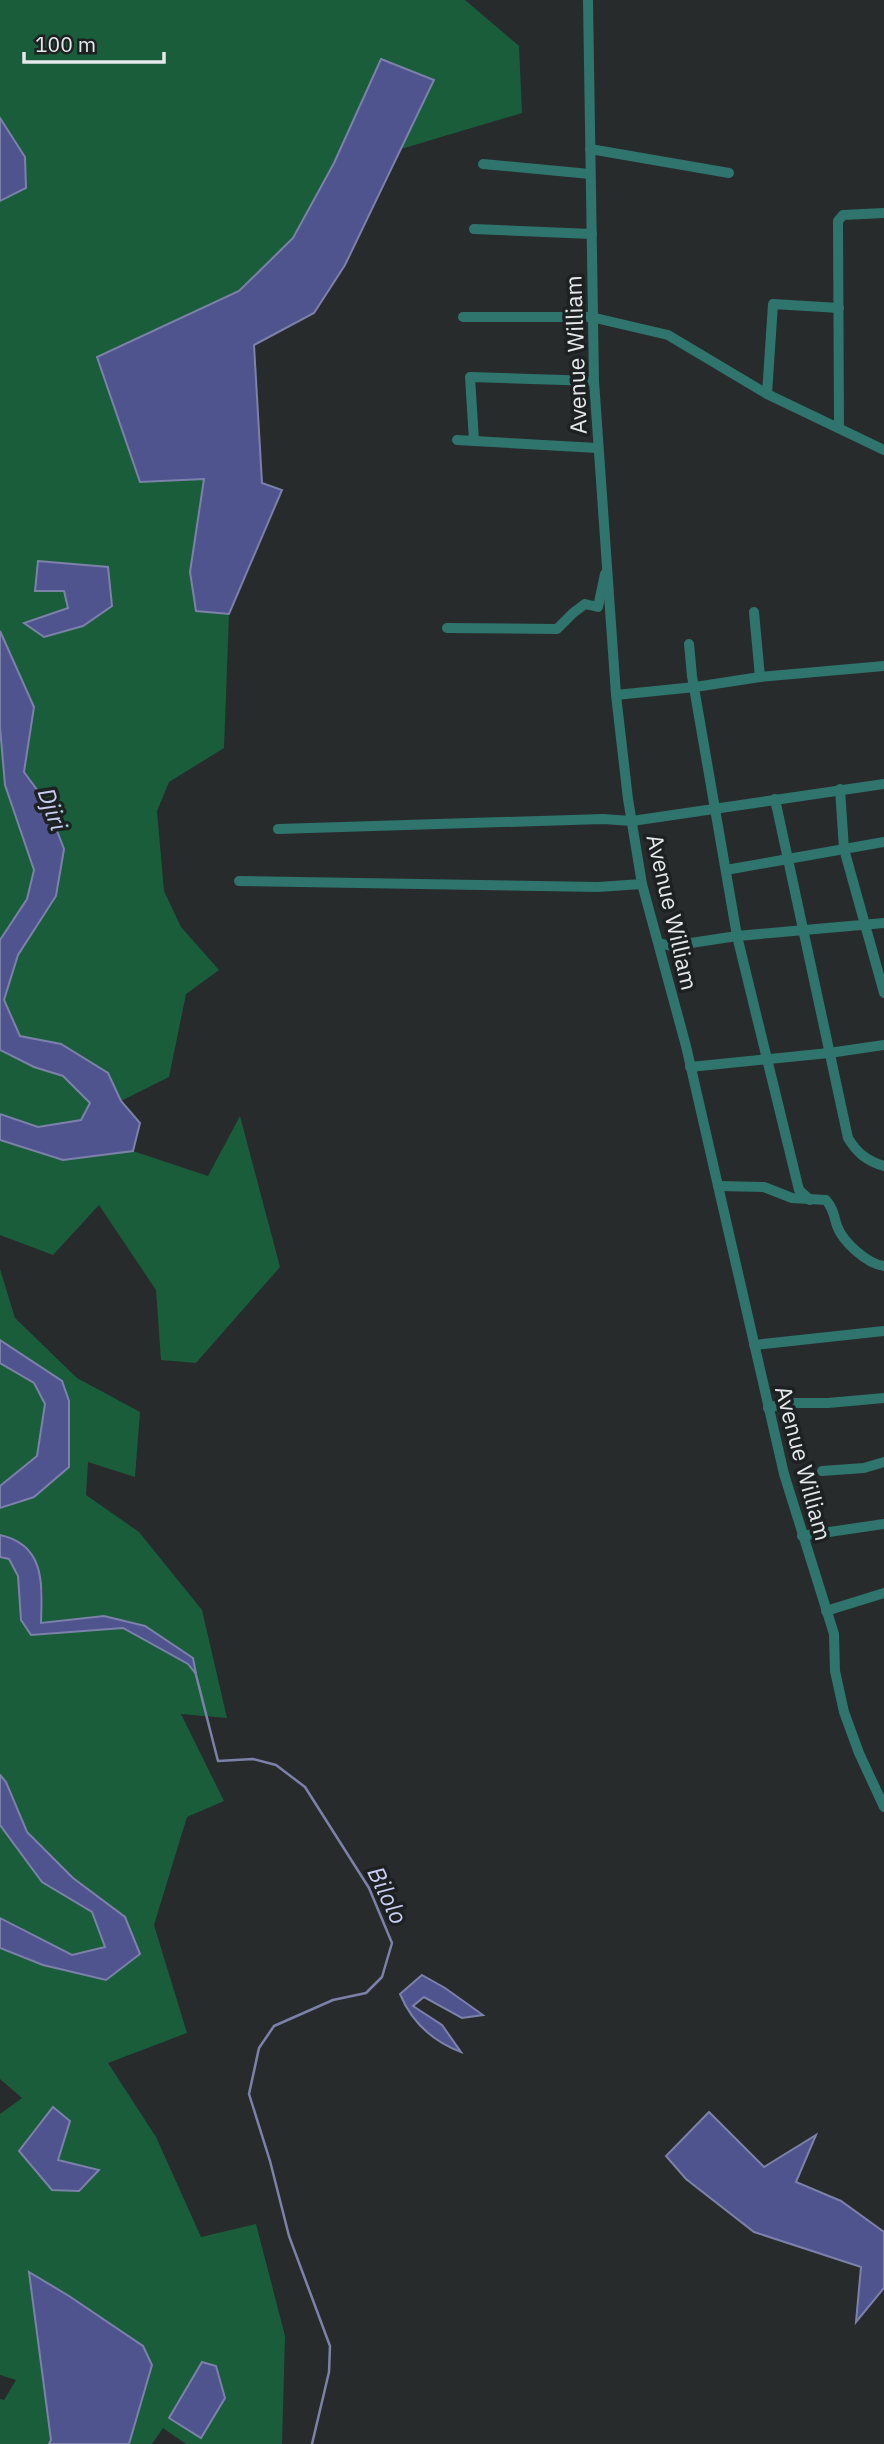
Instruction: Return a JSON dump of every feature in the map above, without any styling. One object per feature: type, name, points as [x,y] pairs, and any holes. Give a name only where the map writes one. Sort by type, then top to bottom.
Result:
[{"type":"street","name":"Avenue William","points":[[587,0],[597,448],[616,695],[642,884],[690,1067],[768,1408],[802,1536],[834,1634],[835,1671],[844,1712],[859,1753],[880,1784],[884,1807]]},
{"type":"street","points":[[590,149],[729,173]]},
{"type":"street","points":[[483,164],[590,174]]},
{"type":"street","points":[[839,427],[838,220],[843,215],[884,213]]},
{"type":"street","points":[[474,229],[592,234]]},
{"type":"street","points":[[767,394],[773,304],[839,308]]},
{"type":"street","points":[[463,317],[592,317],[668,335],[767,394],[884,450]]},
{"type":"street","points":[[474,441],[470,377],[594,381]]},
{"type":"street","points":[[457,440],[597,448]]},
{"type":"street","points":[[447,628],[557,629],[585,604],[598,607],[607,564]]},
{"type":"street","points":[[754,612],[760,677]]},
{"type":"street","points":[[689,644],[737,936],[800,1194],[810,1200]]},
{"type":"street","points":[[616,695],[760,677],[884,666]]},
{"type":"street","points":[[278,829],[603,818],[632,821],[884,783]]},
{"type":"street","points":[[840,789],[844,849],[884,993]]},
{"type":"street","points":[[775,800],[848,1138],[858,1154],[884,1166]]},
{"type":"street","points":[[726,870],[884,842]]},
{"type":"street","points":[[239,881],[598,887],[642,884]]},
{"type":"street","points":[[659,943],[671,946],[737,936],[884,923]]},
{"type":"street","points":[[690,1067],[884,1045]]},
{"type":"street","points":[[718,1186],[764,1187],[792,1198],[822,1199],[829,1202],[838,1228],[848,1242],[877,1265],[884,1266]]},
{"type":"street","points":[[754,1345],[884,1331]]},
{"type":"street","points":[[768,1408],[785,1403],[828,1403],[884,1398]]},
{"type":"street","points":[[822,1471],[864,1468],[884,1462]]},
{"type":"street","points":[[802,1536],[884,1524]]},
{"type":"street","points":[[826,1611],[884,1593]]},
{"type":"green space","points":[[0,0],[465,0],[519,46],[522,113],[401,149],[434,80],[334,163],[293,238],[239,291],[97,357],[204,479],[190,572],[196,610],[229,614],[224,748],[169,782],[157,811],[164,891],[181,927],[219,970],[186,994],[169,1077],[121,1101],[108,1073],[61,1044],[20,1036],[4,1000],[18,955],[56,896],[46,802],[24,772],[34,707],[0,631],[0,201],[26,188],[25,157],[0,118]],"holes":[[[64,591],[83,626],[25,622],[68,609]]]},
{"type":"green space","points":[[0,727],[5,785],[34,870],[27,899],[0,940]]},
{"type":"green space","points":[[0,1050],[34,1067],[63,1076],[90,1103],[81,1120],[38,1127],[0,1114]]},
{"type":"green space","points":[[240,1116],[280,1267],[196,1363],[161,1360],[156,1290],[99,1205],[53,1255],[0,1235],[0,1140],[63,1160],[133,1151],[208,1176]]},
{"type":"green space","points":[[0,1269],[15,1318],[77,1378],[140,1412],[135,1477],[88,1462],[86,1495],[139,1532],[202,1610],[227,1718],[181,1714],[224,1801],[187,1817],[154,1925],[187,2033],[108,2063],[156,2137],[201,2237],[256,2224],[285,2336],[282,2444],[186,2444],[163,2428],[152,2444],[129,2444],[152,2365],[29,2273],[52,2440],[49,2444],[0,2444],[0,2399],[4,2400],[16,2380],[0,2375],[0,2114],[22,2098],[0,2079],[0,1948],[43,1965],[140,1954],[73,1878],[27,1832],[0,1775],[0,1557],[9,1559],[18,1576],[21,1620],[31,1635],[123,1628],[188,1664],[195,1672],[193,1658],[104,1616],[41,1623],[43,1590],[12,1538],[0,1535],[0,1508],[34,1497],[62,1381],[0,1340]],"holes":[[[70,2121],[57,2160],[19,2152]]]},
{"type":"green space","points":[[0,1363],[34,1383],[45,1404],[37,1456],[0,1486]]},
{"type":"green space","points":[[0,1825],[42,1882],[92,1912],[105,1947],[73,1955],[0,1918]]},
{"type":"water","points":[[381,59],[434,80],[345,265],[314,313],[254,345],[262,483],[282,490],[229,614],[196,611],[190,572],[204,479],[140,482],[97,357],[239,291],[293,238],[334,163]]},
{"type":"water","points":[[0,118],[25,157],[26,188],[0,201]]},
{"type":"water","points":[[38,561],[108,567],[112,606],[83,626],[44,637],[24,623],[68,608],[64,591],[35,591]]},
{"type":"water","points":[[0,631],[34,707],[24,772],[46,802],[64,849],[56,896],[18,955],[4,1000],[20,1036],[61,1044],[108,1073],[121,1101],[140,1123],[133,1151],[63,1160],[0,1140],[0,1114],[38,1127],[81,1120],[90,1103],[63,1076],[34,1067],[0,1050],[0,940],[27,899],[34,870],[5,785],[0,727]]},
{"type":"water","points":[[0,1340],[62,1381],[69,1401],[69,1467],[34,1497],[0,1508],[0,1486],[37,1456],[45,1404],[34,1383],[0,1363]]},
{"type":"water","points":[[0,1535],[15,1540],[33,1557],[41,1581],[41,1623],[104,1616],[145,1626],[193,1658],[196,1674],[188,1664],[123,1628],[31,1635],[21,1620],[18,1576],[9,1559],[0,1557]]},
{"type":"water","points":[[0,1775],[6,1782],[27,1832],[73,1878],[125,1917],[140,1954],[106,1980],[43,1965],[0,1948],[0,1918],[72,1955],[105,1947],[92,1912],[42,1882],[0,1825]]},
{"type":"water","points":[[422,1975],[483,2015],[462,2018],[424,1997],[413,2006],[442,2025],[461,2052],[424,2030],[405,2004],[400,1994]]},
{"type":"water","points":[[53,2107],[70,2121],[58,2160],[99,2170],[79,2191],[52,2190],[19,2151]]},
{"type":"water","points":[[709,2112],[764,2167],[816,2135],[796,2182],[841,2201],[884,2232],[884,2288],[856,2322],[861,2267],[754,2232],[686,2179],[666,2156]]},
{"type":"water","points":[[29,2272],[143,2346],[152,2365],[129,2444],[49,2444],[51,2440]]},
{"type":"water","points":[[202,2362],[216,2366],[225,2398],[201,2438],[169,2418]]},
{"type":"waterway","name":"Bilolo","points":[[195,1671],[218,1761],[253,1759],[276,1765],[305,1787],[369,1888],[392,1943],[382,1977],[366,1993],[333,2000],[274,2026],[259,2048],[249,2094],[289,2236],[330,2346],[329,2372],[312,2444]]},
{"type":"water label","name":"Djiri","points":[[53,809]]}]
